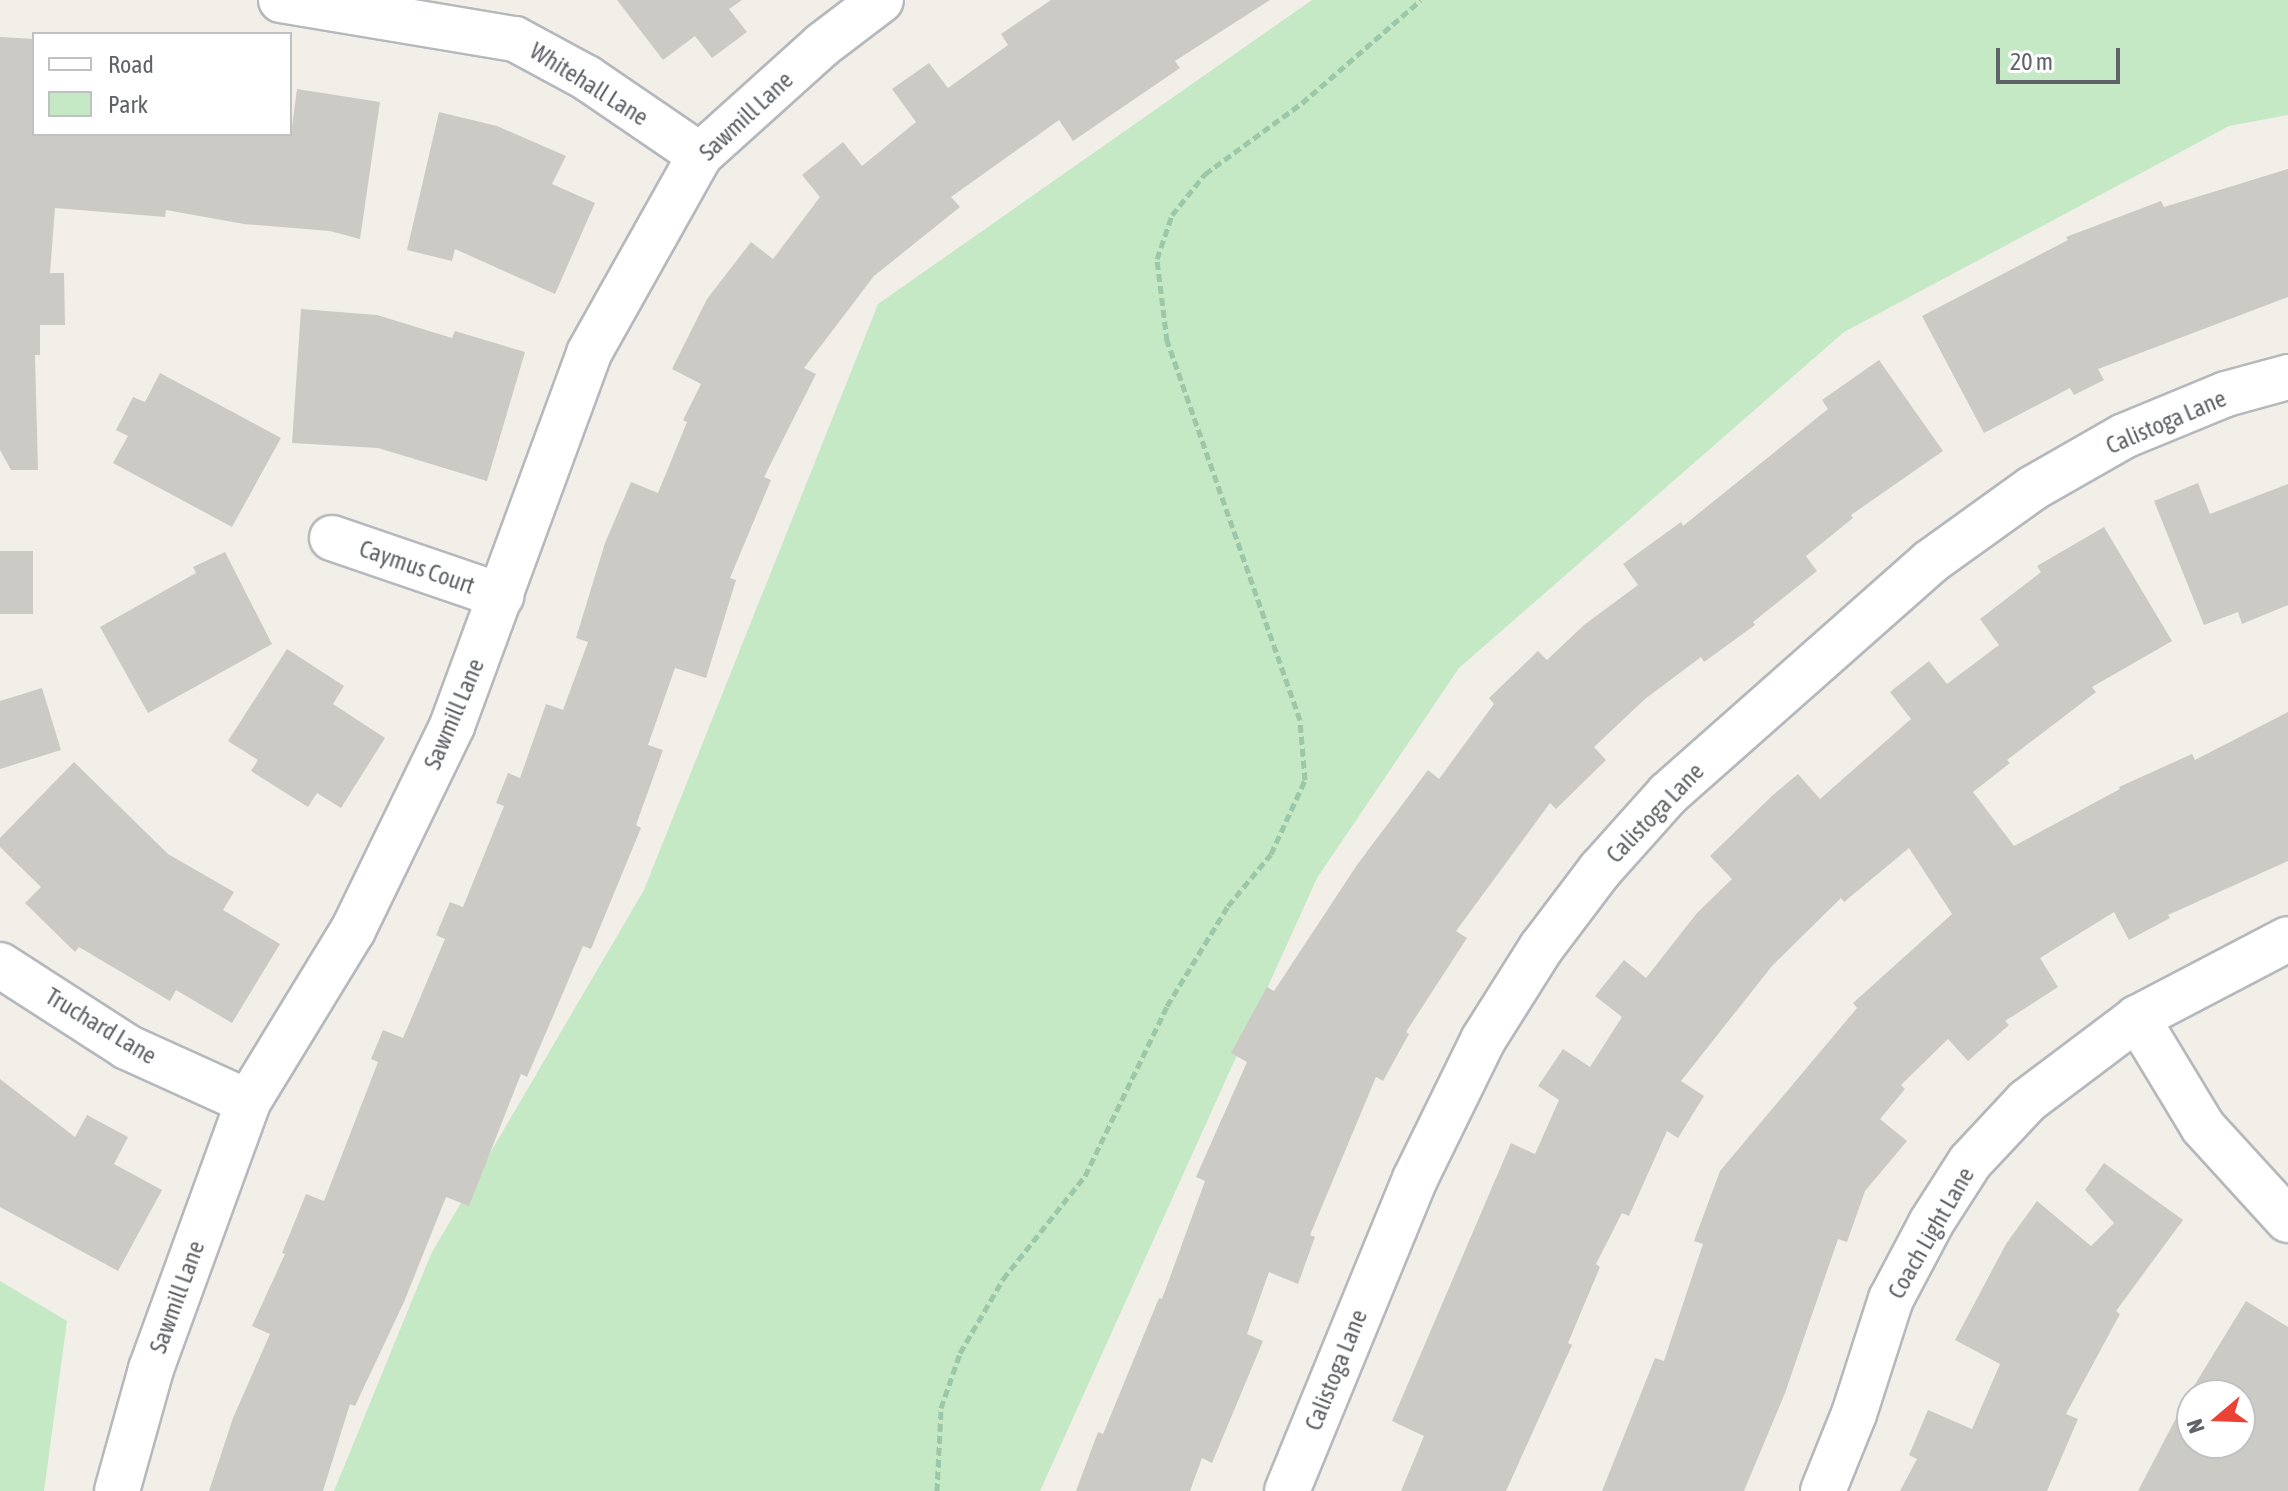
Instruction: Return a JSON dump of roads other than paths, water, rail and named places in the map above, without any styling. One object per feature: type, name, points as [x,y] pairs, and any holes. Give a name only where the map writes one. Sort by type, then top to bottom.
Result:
[{"type":"street","name":"Whitehall Lane","points":[[281,0],[515,39],[587,78],[700,155]]},
{"type":"street","name":"Sawmill Lane","points":[[117,1491],[151,1369],[248,1102],[353,930],[452,726],[589,353],[700,155],[822,45],[881,0]]},
{"type":"street","name":"Calistoga Lane","points":[[1287,1491],[1415,1179],[1483,1040],[1549,937],[1600,870],[1668,794],[1930,562],[2033,488],[2124,436],[2226,394],[2288,377]]},
{"type":"street","name":"Caymus Court","points":[[332,538],[501,596]]},
{"type":"street","name":"Coach Light Lane","points":[[1823,1491],[1854,1414],[1891,1299],[1931,1223],[1970,1162],[2027,1101],[2137,1018],[2288,939]]},
{"type":"street","name":"Truchard Lane","points":[[0,965],[127,1047],[248,1102]]},
{"type":"street","points":[[2137,1018],[2203,1127],[2288,1220]]}]
